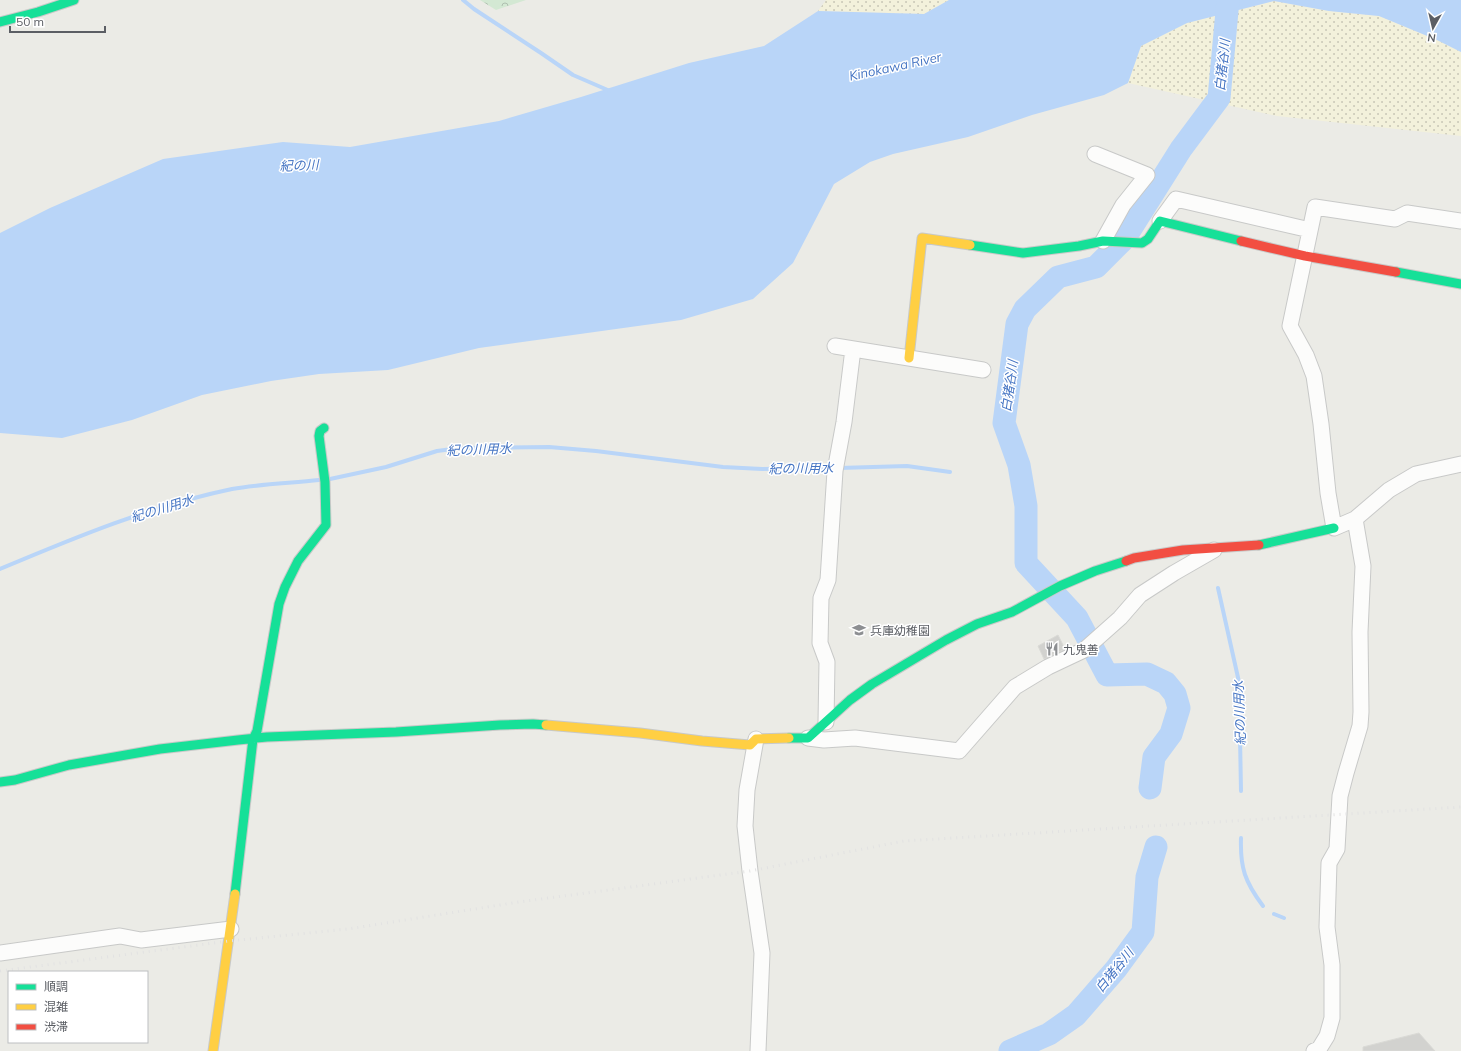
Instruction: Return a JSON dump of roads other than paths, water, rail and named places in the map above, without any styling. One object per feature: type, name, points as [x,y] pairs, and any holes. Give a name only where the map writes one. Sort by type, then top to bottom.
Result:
[{"type":"street","points":[[0,22],[38,12],[74,0]]},
{"type":"street","points":[[1095,154],[1147,175],[1123,205],[1109,241]]},
{"type":"street","points":[[909,358],[922,238],[1023,254],[1109,241],[1142,243],[1148,239],[1176,199],[1310,230]]},
{"type":"street","points":[[1334,528],[1328,493],[1321,424],[1314,376],[1306,355],[1290,326],[1315,207],[1395,219],[1407,213],[1461,221]]},
{"type":"street","points":[[1160,221],[1305,256],[1461,284]]},
{"type":"street","points":[[835,346],[983,370]]},
{"type":"street","points":[[826,722],[827,662],[820,643],[821,598],[828,580],[835,467],[844,422],[853,349]]},
{"type":"street","points":[[213,1051],[231,928],[253,739],[257,731],[279,604],[285,587],[298,561],[326,525],[325,479],[319,436],[320,431],[324,428]]},
{"type":"street","points":[[808,738],[850,700],[872,684],[946,640],[977,624],[1012,612],[1056,588],[1095,570],[1134,558],[1183,550],[1214,550],[1253,546],[1334,528],[1355,519],[1389,490],[1416,474],[1461,464]]},
{"type":"street","points":[[1314,1051],[1319,1049],[1327,1036],[1332,1018],[1332,965],[1327,927],[1329,863],[1337,849],[1340,796],[1360,726],[1360,632],[1363,566],[1355,519]]},
{"type":"street","points":[[0,782],[15,780],[70,764],[238,740],[267,737],[396,732],[500,725],[533,724],[640,733],[702,741],[750,745],[756,740],[808,738],[824,740],[855,738],[960,751],[1015,687],[1048,667],[1084,650],[1120,618],[1140,595],[1214,550]]},
{"type":"street","points":[[756,740],[748,790],[745,826],[762,953],[758,1051]]},
{"type":"street","points":[[0,953],[120,936],[141,940],[231,928]]},
{"type":"water","points":[[949,0],[1461,0],[1461,52],[1437,40],[1379,16],[1329,11],[1274,1],[1187,23],[1141,46],[1128,83],[1104,95],[1032,115],[968,137],[893,154],[870,162],[834,184],[793,263],[753,299],[681,320],[479,348],[388,370],[319,374],[271,381],[202,395],[132,420],[62,438],[0,433],[0,233],[50,208],[163,159],[283,142],[350,147],[499,121],[689,63],[764,46],[818,11],[924,14]]},
{"type":"waterway","points":[[463,0],[474,9],[573,75],[610,91]]},
{"type":"waterway","name":"白猪谷川","points":[[1150,788],[1154,757],[1171,734],[1179,708],[1175,694],[1166,683],[1147,674],[1107,675],[1077,618],[1026,563],[1026,506],[1019,465],[1004,423],[1017,324],[1025,309],[1058,277],[1096,267],[1125,238],[1181,149],[1219,98],[1228,0]]},
{"type":"waterway","name":"紀の川用水","points":[[330,479],[386,467],[437,451],[460,448],[549,447],[596,451],[723,467],[762,469],[832,468]]},
{"type":"waterway","name":"紀の川用水","points":[[839,468],[907,466],[950,472]]},
{"type":"waterway","name":"紀の川用水","points":[[0,569],[114,523],[172,504],[242,487],[319,480]]},
{"type":"waterway","name":"紀の川用水","points":[[1218,588],[1239,682],[1241,791]]},
{"type":"waterway","name":"紀の川用水","points":[[1241,838],[1241,858],[1245,874],[1248,882],[1263,906]]},
{"type":"waterway","name":"白猪谷川","points":[[1010,1051],[1049,1034],[1076,1015],[1116,969],[1143,932],[1147,877],[1156,847]]},
{"type":"waterway","name":"紀の川用水","points":[[1274,914],[1284,918]]},
{"type":"railway","points":[[0,971],[229,941],[348,929],[519,902],[750,871],[904,841],[1461,807]]},
{"type":"place","name":"兵庫幼稚園","points":[[859,630]]},
{"type":"place","name":"九鬼善","points":[[1052,649]]},
{"type":"water label","name":"Kinokawa River","points":[[895,66]]},
{"type":"water label","name":"紀の川","points":[[299,165]]}]
